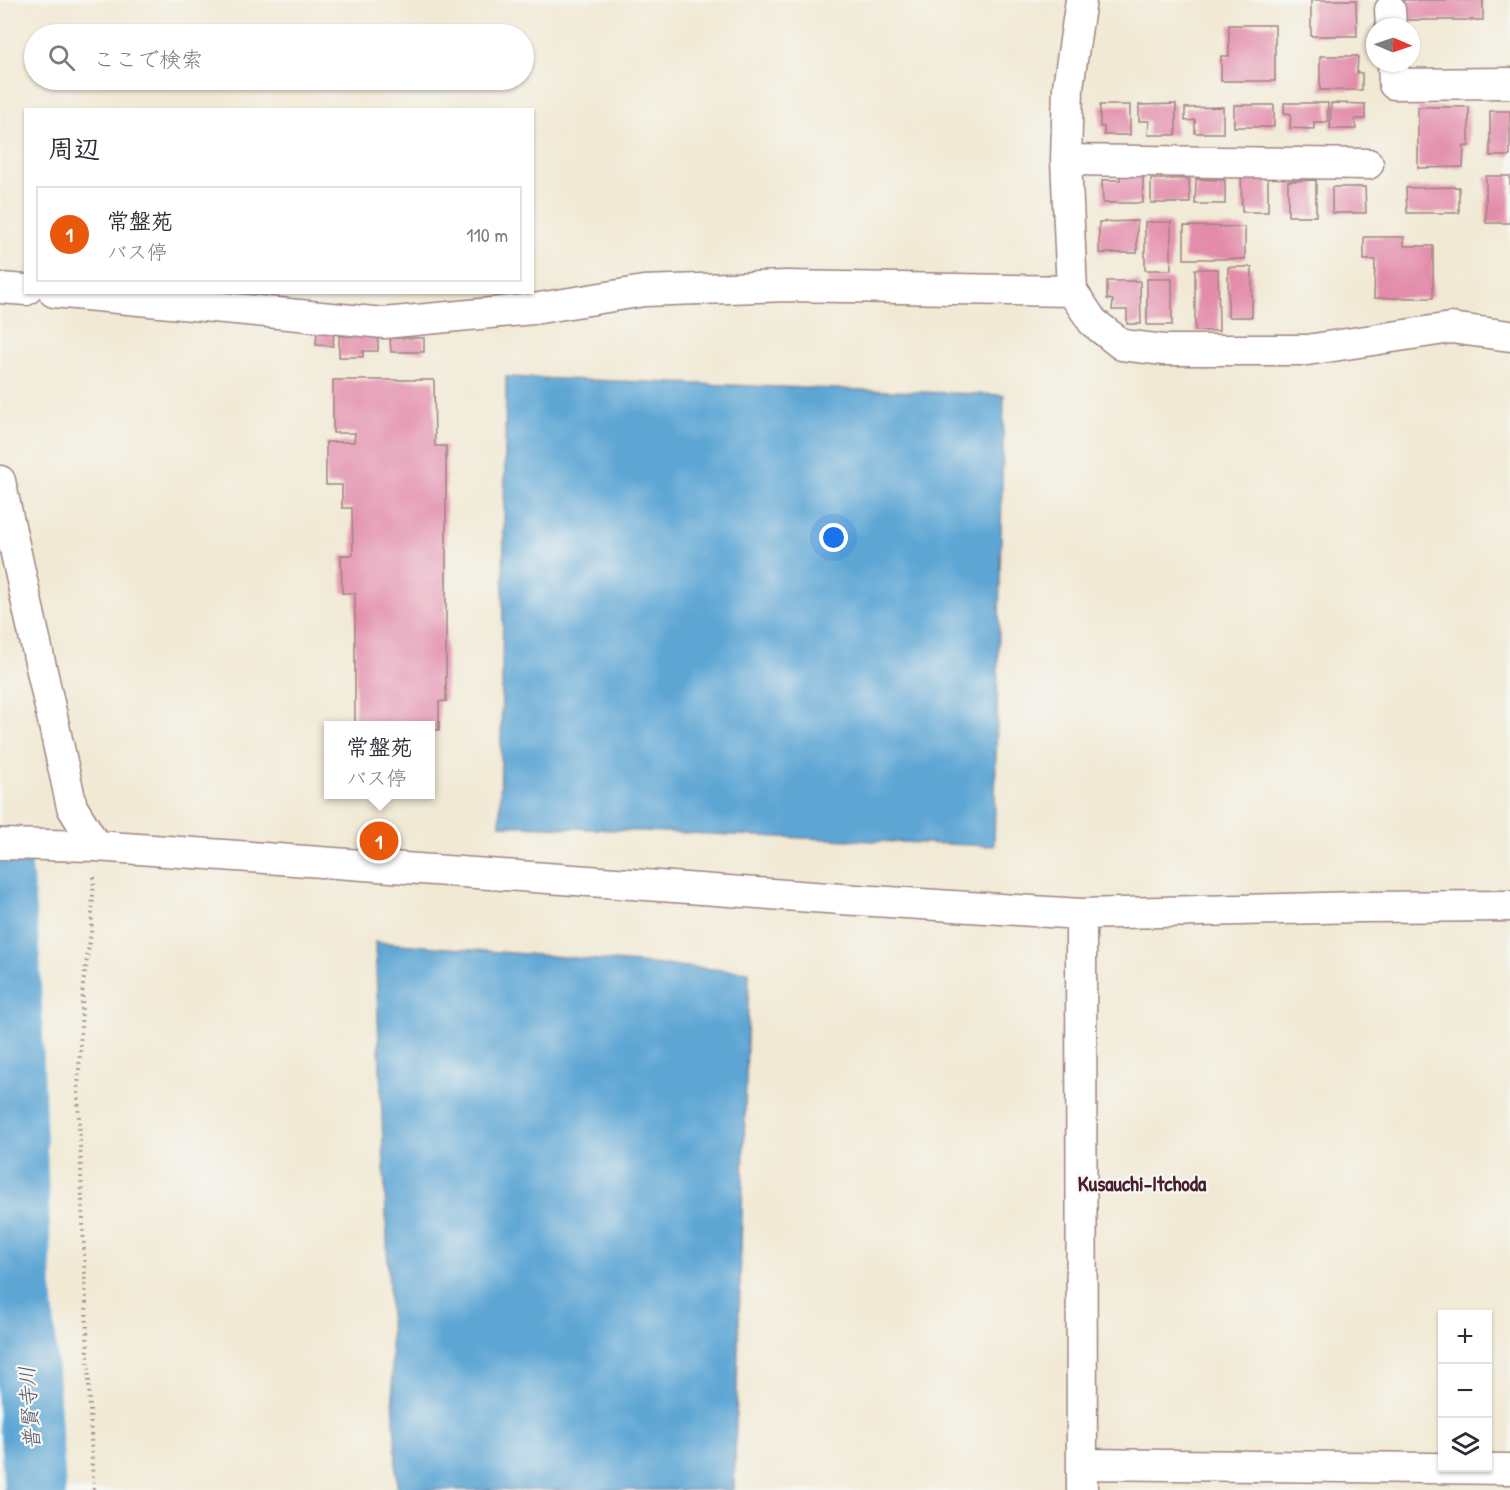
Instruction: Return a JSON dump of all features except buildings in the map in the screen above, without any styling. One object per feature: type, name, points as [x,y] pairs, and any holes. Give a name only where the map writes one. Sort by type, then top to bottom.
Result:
[{"type":"street","points":[[1081,0],[1068,87],[1066,160],[1072,291],[1093,322],[1122,345],[1154,348],[1307,350],[1451,328],[1510,336]]},
{"type":"street","points":[[1393,72],[1394,84],[1510,83]]},
{"type":"street","points":[[1066,160],[1368,164]]},
{"type":"street","points":[[75,294],[384,323],[533,309],[644,291],[787,286],[1072,291]]},
{"type":"street","points":[[0,288],[24,290]]},
{"type":"street","points":[[0,481],[72,807],[96,846]]},
{"type":"street","points":[[0,844],[96,846],[829,899],[1081,914],[1510,906]]},
{"type":"street","points":[[1081,914],[1083,1477],[1510,1469]]},
{"type":"path","points":[[94,1490],[78,1090],[83,985],[91,932],[96,846]]},
{"type":"water","points":[[506,377],[1004,395],[994,846],[500,825]]},
{"type":"water","points":[[375,942],[749,972],[734,1490],[397,1490]]},
{"type":"waterway","name":"普賢寺川","points":[[0,858],[9,956],[21,1287],[35,1490]]},
{"type":"place","name":"常盤苑","points":[[379,841]]},
{"type":"district","name":"Kusauchi-Itchoda","points":[[1142,1183]]}]
